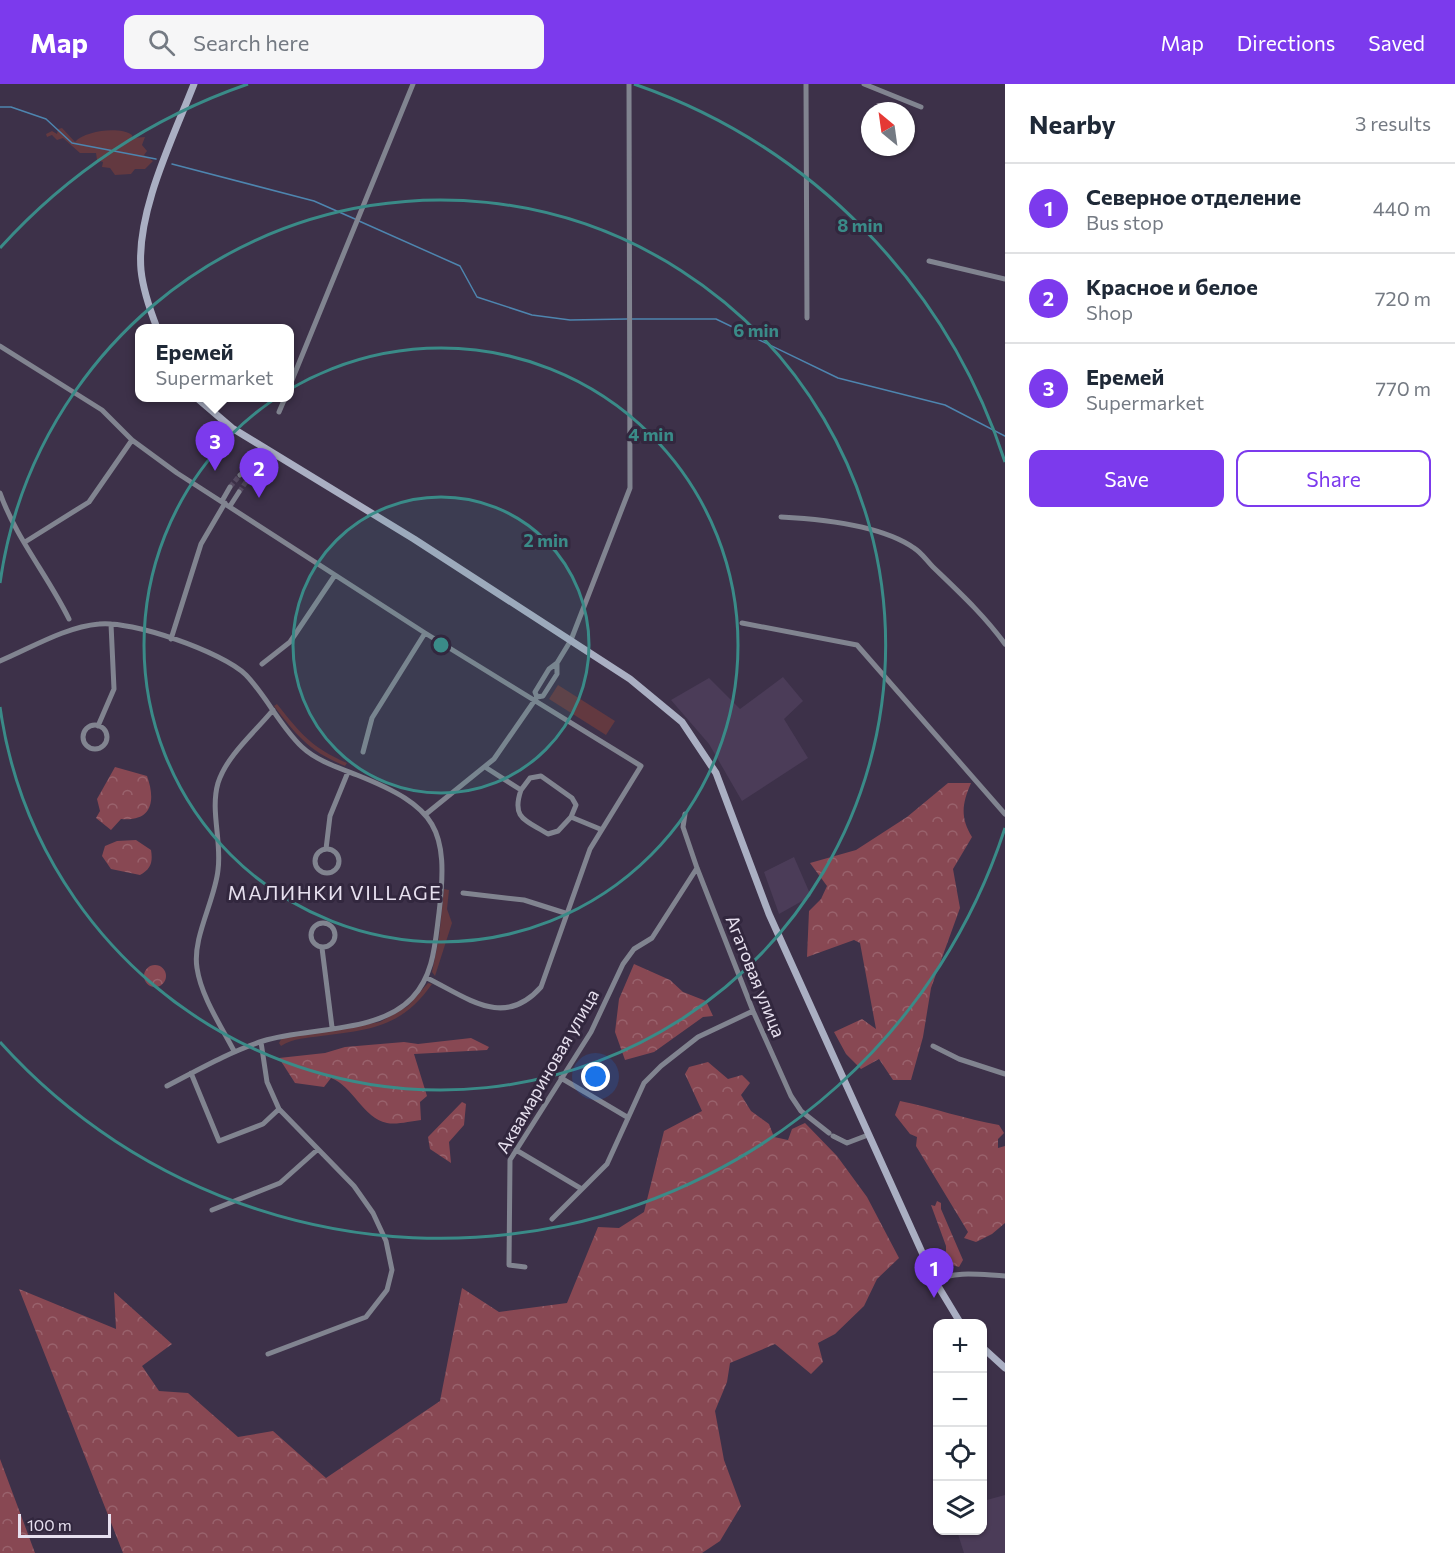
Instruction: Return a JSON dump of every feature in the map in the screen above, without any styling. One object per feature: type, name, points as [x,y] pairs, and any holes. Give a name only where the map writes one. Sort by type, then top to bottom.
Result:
[{"type":"street","points":[[156,324],[141,269],[143,230],[158,180],[194,84]]},
{"type":"street","points":[[294,375],[413,84]]},
{"type":"street","points":[[426,814],[485,767],[507,744],[536,698],[535,692],[571,640],[630,488],[628,84]]},
{"type":"street","points":[[806,84],[807,318]]},
{"type":"street","points":[[864,84],[921,107]]},
{"type":"street","points":[[928,261],[1005,279]]},
{"type":"street","points":[[0,346],[102,410],[132,441],[225,503],[424,633],[536,698],[641,766],[600,829],[565,913],[541,987],[531,998],[519,1006],[496,1009],[427,978]]},
{"type":"street","points":[[202,402],[232,428],[263,448],[414,539],[571,640],[657,699],[694,737],[716,773],[769,914],[868,1135],[935,1281],[959,1319]]},
{"type":"street","points":[[279,412],[283,402]]},
{"type":"street","points":[[25,542],[89,502],[132,441]]},
{"type":"street","points":[[240,475],[250,468],[263,448]]},
{"type":"street","points":[[248,479],[250,468]]},
{"type":"street","points":[[171,639],[201,544],[225,503],[230,487]]},
{"type":"street","points":[[225,503],[239,492]]},
{"type":"street","points":[[0,493],[69,619]]},
{"type":"street","points":[[781,517],[815,519],[855,527],[893,538],[915,548],[972,604],[1005,644]]},
{"type":"street","points":[[262,664],[290,642],[335,575]]},
{"type":"street","points":[[742,623],[857,645],[1005,814]]},
{"type":"street","points":[[0,661],[74,630],[99,624],[111,624],[171,639],[216,654],[233,663],[247,676],[302,747],[348,772],[394,790],[426,814],[442,848],[444,866],[435,948],[427,978],[412,998],[398,1010],[378,1020],[261,1042],[234,1051],[167,1086]]},
{"type":"street","points":[[98,726],[114,689],[111,624]]},
{"type":"street","points":[[363,752],[376,711],[424,633]]},
{"type":"street","points":[[234,1051],[201,983],[196,956],[218,872],[220,851],[215,803],[218,783],[225,766],[273,710]]},
{"type":"street","points":[[98,726],[106,733],[106,741],[102,747],[91,749],[83,740],[84,733],[89,727],[98,726]]},
{"type":"street","points":[[485,767],[521,790]]},
{"type":"street","points":[[326,849],[330,816],[348,772]]},
{"type":"street","points":[[541,776],[572,798],[576,805],[572,817],[558,831],[548,834],[518,815],[515,807],[521,790],[530,778],[541,776]]},
{"type":"street","name":"Агатовая улица","points":[[685,814],[683,827],[697,868],[753,1011],[791,1096],[801,1111],[847,1143],[868,1135]]},
{"type":"street","points":[[572,817],[600,829]]},
{"type":"street","points":[[326,849],[334,851],[339,858],[336,870],[329,874],[321,872],[314,863],[319,852],[326,849]]},
{"type":"street","name":"Аквамариновая улица","points":[[525,1267],[509,1265],[508,1170],[516,1150],[591,1032],[623,964],[634,949],[652,938],[697,868]]},
{"type":"street","points":[[463,893],[524,900],[565,913]]},
{"type":"street","points":[[326,923],[333,927],[336,935],[333,943],[322,948],[315,945],[311,934],[317,924],[326,923]]},
{"type":"street","points":[[322,948],[332,1027]]},
{"type":"street","points":[[552,1219],[580,1188],[607,1164],[644,1083],[661,1066],[698,1037],[753,1011]]},
{"type":"street","points":[[261,1042],[267,1082],[279,1109],[354,1186],[373,1213],[387,1242],[392,1270],[387,1290],[366,1317],[268,1354]]},
{"type":"street","points":[[933,1046],[959,1059],[1005,1074]]},
{"type":"street","points":[[191,1073],[219,1141],[263,1124],[279,1109]]},
{"type":"street","points":[[561,1078],[627,1117]]},
{"type":"street","points":[[212,1210],[280,1183],[317,1150]]},
{"type":"street","points":[[516,1150],[580,1188]]},
{"type":"street","points":[[935,1281],[946,1276],[968,1274],[1005,1276]]},
{"type":"street","points":[[987,1352],[1005,1368]]},
{"type":"shaded area","points":[[62,128],[75,142],[86,135],[111,130],[126,132],[132,135],[132,138],[145,137],[142,145],[147,151],[144,155],[153,161],[145,169],[135,169],[131,174],[115,175],[110,168],[102,167],[103,162],[97,160],[96,153],[80,153],[63,138],[57,140],[52,135],[47,137],[46,134],[52,131],[57,134],[58,129]]},
{"type":"shaded area","points":[[783,677],[803,701],[784,719],[808,758],[742,801],[709,744],[671,700],[709,678],[740,709]]},
{"type":"shaded area","points":[[558,685],[615,721],[606,735],[549,699]]},
{"type":"shaded area","points":[[277,704],[307,739],[325,752],[347,763],[345,766],[322,755],[305,742],[274,706]]},
{"type":"shaded area","points":[[794,857],[811,896],[779,914],[764,872]]},
{"type":"shaded area","points":[[444,889],[449,890],[447,909],[452,923],[435,976],[432,972],[439,938]]},
{"type":"shaded area","points":[[428,983],[432,984],[421,998],[397,1018],[384,1024],[291,1041],[281,1046],[279,1043],[282,1038],[380,1022],[408,1006]]},
{"type":"shaded area","points":[[1005,1495],[1005,1553],[964,1553],[958,1535],[987,1535],[987,1500]]},
{"type":"green space","points":[[115,767],[147,776],[151,801],[145,813],[131,819],[121,819],[111,830],[96,818],[100,811],[97,799]]},
{"type":"green space","points":[[948,783],[971,783],[966,797],[964,817],[972,837],[953,869],[960,908],[931,988],[923,1037],[911,1080],[893,1080],[879,1059],[861,1069],[846,1054],[834,1032],[862,1019],[876,1029],[860,943],[854,940],[807,957],[809,911],[821,899],[827,886],[810,863],[856,850],[907,817]]},
{"type":"green space","points":[[136,840],[151,850],[152,858],[149,868],[140,875],[111,869],[102,856],[105,846],[117,841]]},
{"type":"green space","points":[[634,964],[670,980],[683,992],[706,1001],[713,1016],[703,1017],[654,1052],[625,1060],[615,1032],[619,999]]},
{"type":"green space","points":[[155,965],[163,968],[166,976],[163,984],[155,987],[147,984],[144,976],[147,968]]},
{"type":"green space","points":[[471,1038],[489,1047],[487,1050],[414,1054],[427,1096],[420,1102],[421,1120],[400,1123],[387,1123],[371,1115],[346,1088],[331,1078],[324,1087],[295,1083],[279,1058],[325,1053],[345,1047],[404,1042],[418,1044]]},
{"type":"green space","points":[[708,1062],[728,1079],[742,1075],[750,1083],[741,1095],[751,1111],[769,1124],[774,1137],[788,1140],[792,1129],[805,1123],[837,1156],[867,1197],[899,1258],[877,1279],[864,1306],[835,1334],[818,1343],[823,1362],[811,1374],[775,1344],[730,1363],[727,1382],[715,1411],[724,1460],[741,1506],[720,1541],[702,1553],[123,1553],[19,1289],[116,1329],[114,1292],[172,1344],[142,1366],[159,1391],[188,1393],[238,1437],[273,1431],[326,1478],[440,1401],[462,1288],[499,1312],[567,1303],[598,1227],[619,1228],[644,1212],[664,1131],[702,1111],[685,1074],[689,1067]]},
{"type":"green space","points":[[900,1101],[999,1125],[1004,1133],[998,1139],[998,1148],[1005,1146],[1005,1223],[992,1234],[976,1242],[964,1238],[968,1232],[916,1146],[917,1137],[910,1134],[895,1115]]},
{"type":"green space","points":[[462,1102],[466,1104],[464,1125],[449,1142],[451,1163],[430,1149],[428,1137]]},
{"type":"green space","points":[[937,1201],[941,1203],[941,1209],[963,1260],[959,1267],[946,1263],[946,1246],[931,1205],[935,1206]]},
{"type":"green space","points":[[0,1459],[35,1553],[0,1553]]},
{"type":"waterway","points":[[0,107],[11,107],[46,119],[72,143],[156,159]]},
{"type":"waterway","points":[[172,164],[314,201],[355,219]]},
{"type":"waterway","points":[[359,221],[460,266],[477,297],[532,315],[570,320],[627,319]]},
{"type":"waterway","points":[[631,319],[716,319],[838,378],[945,405],[1005,436]]},
{"type":"tunnel","points":[[230,487],[240,475]]},
{"type":"tunnel","points":[[239,492],[248,479]]},
{"type":"place","name":"Еремей","points":[[215,471]]},
{"type":"place","name":"Красное и белое","points":[[259,498]]},
{"type":"place","name":"Северное отделение","points":[[934,1298]]},
{"type":"district","name":"МАЛИНКИ VILLAGE","points":[[335,892]]}]
